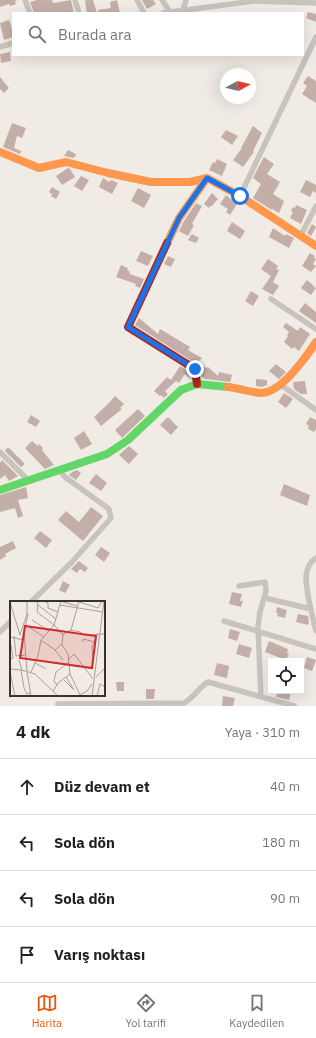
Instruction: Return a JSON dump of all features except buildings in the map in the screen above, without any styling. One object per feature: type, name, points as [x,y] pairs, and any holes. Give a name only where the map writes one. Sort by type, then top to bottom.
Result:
[{"type":"street","points":[[26,0],[30,12]]},
{"type":"street","points":[[75,0],[79,12]]},
{"type":"street","points":[[137,0],[143,12]]},
{"type":"street","points":[[162,0],[170,12],[254,1],[316,3]]},
{"type":"street","points":[[183,10],[186,0]]},
{"type":"street","points":[[240,196],[316,37]]},
{"type":"street","points":[[0,46],[12,43]]},
{"type":"street","points":[[0,152],[39,168],[66,162],[151,182],[190,182],[207,178],[240,196],[316,246]]},
{"type":"street","points":[[198,384],[195,369],[128,327],[179,218],[207,178]]},
{"type":"street","points":[[301,235],[316,206]]},
{"type":"street","points":[[271,299],[316,329]]},
{"type":"street","points":[[0,490],[107,454],[128,440],[181,390],[198,384],[236,388],[263,393],[281,385],[305,359],[316,342]]},
{"type":"street","points":[[281,385],[316,410]]},
{"type":"street","points":[[0,452],[29,481]]},
{"type":"street","points":[[32,601],[72,562],[111,518],[109,509],[65,477],[59,470]]},
{"type":"street","points":[[316,558],[306,572],[306,583],[316,631]]},
{"type":"street","points":[[238,586],[265,582],[266,591],[260,612],[258,631],[261,697]]},
{"type":"street","points":[[265,598],[311,609]]},
{"type":"street","points":[[224,621],[316,649]]},
{"type":"street","points":[[0,632],[10,622]]},
{"type":"street","points":[[58,704],[184,703],[191,699],[204,684],[208,682],[294,706]]},
{"type":"traffic: fast","points":[[0,490],[107,454],[128,440],[181,390],[197,384],[228,387]]},
{"type":"traffic: slow","points":[[0,152],[39,168],[66,162],[151,182],[190,182],[207,178],[240,196],[316,246]]},
{"type":"traffic: slow","points":[[167,243],[179,218],[207,178]]},
{"type":"traffic: slow","points":[[228,387],[258,393],[270,391],[293,373],[316,342]]},
{"type":"traffic: jam","points":[[167,243],[128,327],[195,369],[197,384]]},
{"type":"route","points":[[195,369],[128,327],[179,218],[207,178],[240,196]]}]
